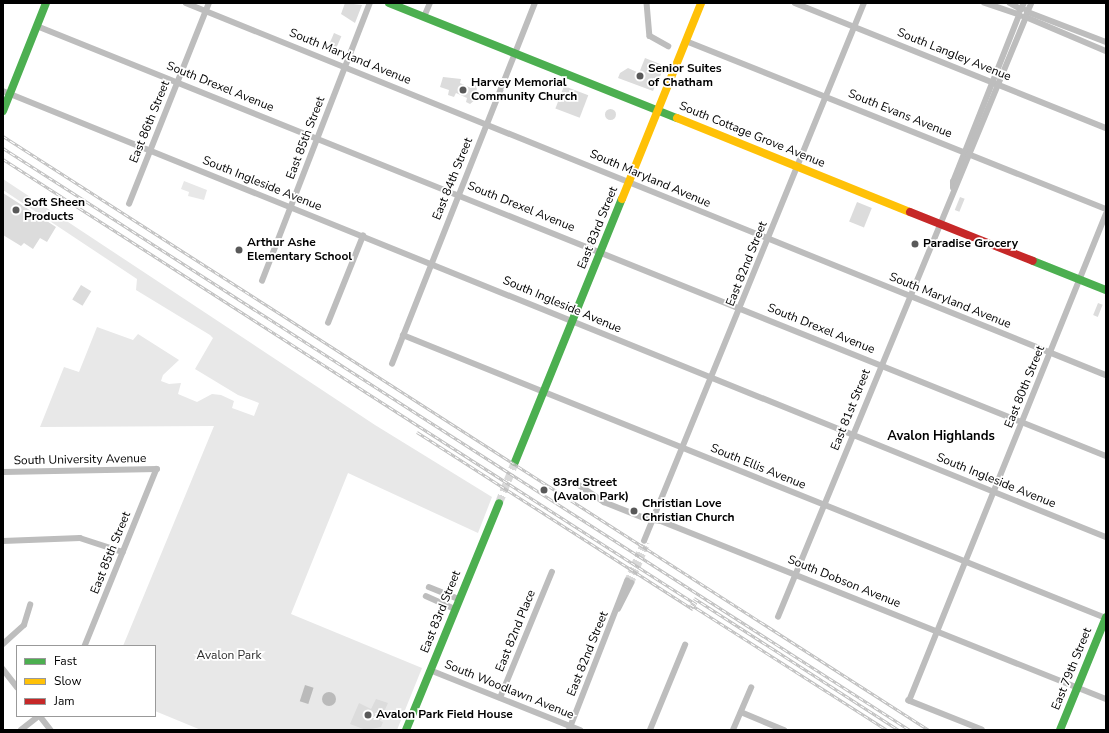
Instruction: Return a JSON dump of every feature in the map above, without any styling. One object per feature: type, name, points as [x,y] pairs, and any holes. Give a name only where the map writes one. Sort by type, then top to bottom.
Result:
[{"type":"main road","points":[[3,110],[6,93],[46,3]]},
{"type":"main road","name":"South Cottage Grove Avenue","points":[[389,3],[1106,290]]},
{"type":"main road","name":"East 83rd Street","points":[[515,462],[630,183],[701,3]]},
{"type":"main road","name":"East 83rd Street","points":[[406,730],[499,503]]},
{"type":"main road","name":"East 79th Street","points":[[1060,730],[1106,618]]},
{"type":"street","name":"South Maryland Avenue","points":[[186,3],[487,123],[769,240],[1106,375]]},
{"type":"street","name":"East 86th Street","points":[[129,204],[209,3]]},
{"type":"street","name":"East 85th Street","points":[[262,281],[370,3]]},
{"type":"street","points":[[424,17],[430,3]]},
{"type":"street","name":"East 84th Street","points":[[392,364],[535,3]]},
{"type":"street","points":[[647,3],[650,36],[668,46]]},
{"type":"street","name":"South Langley Avenue","points":[[794,3],[1106,128]]},
{"type":"street","name":"East 82nd Street","points":[[646,542],[799,167],[864,3]]},
{"type":"street","points":[[984,3],[1020,12],[1106,51]]},
{"type":"street","points":[[1010,3],[1020,12]]},
{"type":"street","name":"East 81st Street","points":[[968,153],[992,82],[1024,3]]},
{"type":"street","name":"East 81st Street","points":[[778,617],[939,223],[968,153],[999,85],[1032,3]]},
{"type":"street","points":[[1027,15],[1103,41],[1098,48]]},
{"type":"street","name":"South Drexel Avenue","points":[[37,26],[459,194],[601,253],[1106,456]]},
{"type":"street","name":"South Evans Avenue","points":[[686,41],[827,96],[1106,209]]},
{"type":"street","name":"South Ingleside Avenue","points":[[6,93],[432,264],[853,436],[1106,536]]},
{"type":"street","name":"East 80th Street","points":[[982,730],[909,700],[1106,214]]},
{"type":"street","points":[[328,323],[362,236]]},
{"type":"street","name":"South Ellis Avenue","points":[[403,335],[824,506],[966,561],[1106,618]]},
{"type":"street","name":"East 85th Street","points":[[85,645],[157,469]]},
{"type":"street","name":"South University Avenue","points":[[3,472],[157,469]]},
{"type":"street","name":"South Dobson Avenue","points":[[576,483],[604,502],[796,575],[1106,699]]},
{"type":"street","points":[[3,541],[80,538],[123,552]]},
{"type":"street","name":"East 82nd Place","points":[[500,698],[552,572]]},
{"type":"street","name":"East 82nd Street","points":[[570,728],[629,582]]},
{"type":"street","points":[[429,587],[459,599]]},
{"type":"street","points":[[426,596],[455,609]]},
{"type":"street","points":[[3,644],[24,625],[30,605]]},
{"type":"street","points":[[650,730],[685,645]]},
{"type":"street","points":[[3,669],[16,686]]},
{"type":"street","name":"South Woodlawn Avenue","points":[[430,670],[570,728],[580,730]]},
{"type":"street","points":[[734,730],[751,688]]},
{"type":"street","points":[[741,712],[784,730]]},
{"type":"street","points":[[21,730],[38,717]]},
{"type":"street","points":[[40,717],[51,730]]},
{"type":"green space","name":"Avalon Park","points":[[3,179],[375,425],[492,497],[478,533],[348,473],[291,614],[422,668],[397,730],[201,730],[156,711],[156,645],[123,645],[214,426],[40,427],[64,367],[79,372],[97,327],[133,340],[138,334],[179,360],[163,375],[161,381],[169,384],[181,383],[178,394],[197,402],[212,394],[221,395],[234,401],[232,408],[254,416],[259,403],[238,395],[195,369],[213,338],[210,335],[136,290],[137,279],[3,190]]},
{"type":"green space","points":[[184,181],[207,190],[204,200],[188,196],[189,192],[181,189]]},
{"type":"shaded area","points":[[305,685],[314,688],[308,704],[300,701]]},
{"type":"shaded area","points":[[329,692],[334,694],[336,699],[334,704],[329,706],[324,704],[322,699],[324,694]]},
{"type":"building","points":[[345,3],[362,5],[355,23],[341,14]]},
{"type":"building","points":[[334,33],[341,36],[335,51],[328,48]]},
{"type":"building","name":"Senior Suites of Chatham","points":[[645,58],[665,66],[653,91],[618,78],[620,73],[628,68],[639,73]]},
{"type":"building","name":"Harvey Memorial Community Church","points":[[443,77],[461,79],[460,83],[471,88],[473,84],[477,86],[476,99],[470,104],[466,102],[467,98],[456,93],[454,97],[448,95],[449,90],[440,87]]},
{"type":"building","points":[[564,86],[588,95],[580,118],[555,108]]},
{"type":"building","points":[[608,109],[612,109],[614,110],[614,118],[608,119],[605,116],[605,112]]},
{"type":"building","name":"Soft Sheen Products","points":[[3,193],[56,227],[47,242],[40,238],[33,249],[24,243],[21,246],[3,235]]},
{"type":"building","points":[[960,197],[965,199],[959,212],[955,210]]},
{"type":"building","points":[[857,202],[872,208],[864,227],[849,221]]},
{"type":"building","points":[[81,285],[91,291],[83,306],[72,300]]},
{"type":"building","points":[[1098,303],[1103,305],[1098,317],[1093,315]]},
{"type":"building","name":"Avalon Park Field House","points":[[376,699],[388,703],[380,721],[383,722],[381,727],[366,730],[350,724],[359,703],[371,709]]},
{"type":"tunnel","points":[[499,503],[515,462]]},
{"type":"tunnel","points":[[627,581],[644,541]]},
{"type":"tunnel","points":[[631,583],[647,543]]},
{"type":"railway","points":[[3,136],[929,730]]},
{"type":"railway","points":[[3,148],[910,730]]},
{"type":"railway","points":[[3,159],[696,604]]},
{"type":"railway","points":[[417,432],[693,609]]},
{"type":"railway","points":[[694,598],[899,730]]},
{"type":"railway","points":[[690,604],[887,730]]},
{"type":"traffic: fast","points":[[3,111],[46,3]]},
{"type":"traffic: fast","points":[[389,3],[677,118]]},
{"type":"traffic: fast","points":[[515,462],[622,199]]},
{"type":"traffic: fast","points":[[1033,261],[1106,290]]},
{"type":"traffic: fast","points":[[406,730],[499,503]]},
{"type":"traffic: fast","points":[[1060,730],[1106,617]]},
{"type":"traffic: slow","points":[[622,199],[701,3]]},
{"type":"traffic: slow","points":[[677,118],[910,212]]},
{"type":"traffic: jam","points":[[910,212],[1033,261]]},
{"type":"place","name":"Senior Suites of Chatham","points":[[640,76]]},
{"type":"place","name":"Harvey Memorial Community Church","points":[[463,90]]},
{"type":"place","name":"Soft Sheen Products","points":[[16,210]]},
{"type":"place","name":"Paradise Grocery","points":[[915,244]]},
{"type":"place","name":"Arthur Ashe Elementary School","points":[[239,250]]},
{"type":"place","name":"83rd Street (Avalon Park)","points":[[544,490]]},
{"type":"place","name":"Christian Love Christian Church","points":[[634,511]]},
{"type":"place","name":"Avalon Park Field House","points":[[368,715]]},
{"type":"district","name":"Avalon Highlands","points":[[941,436]]}]
